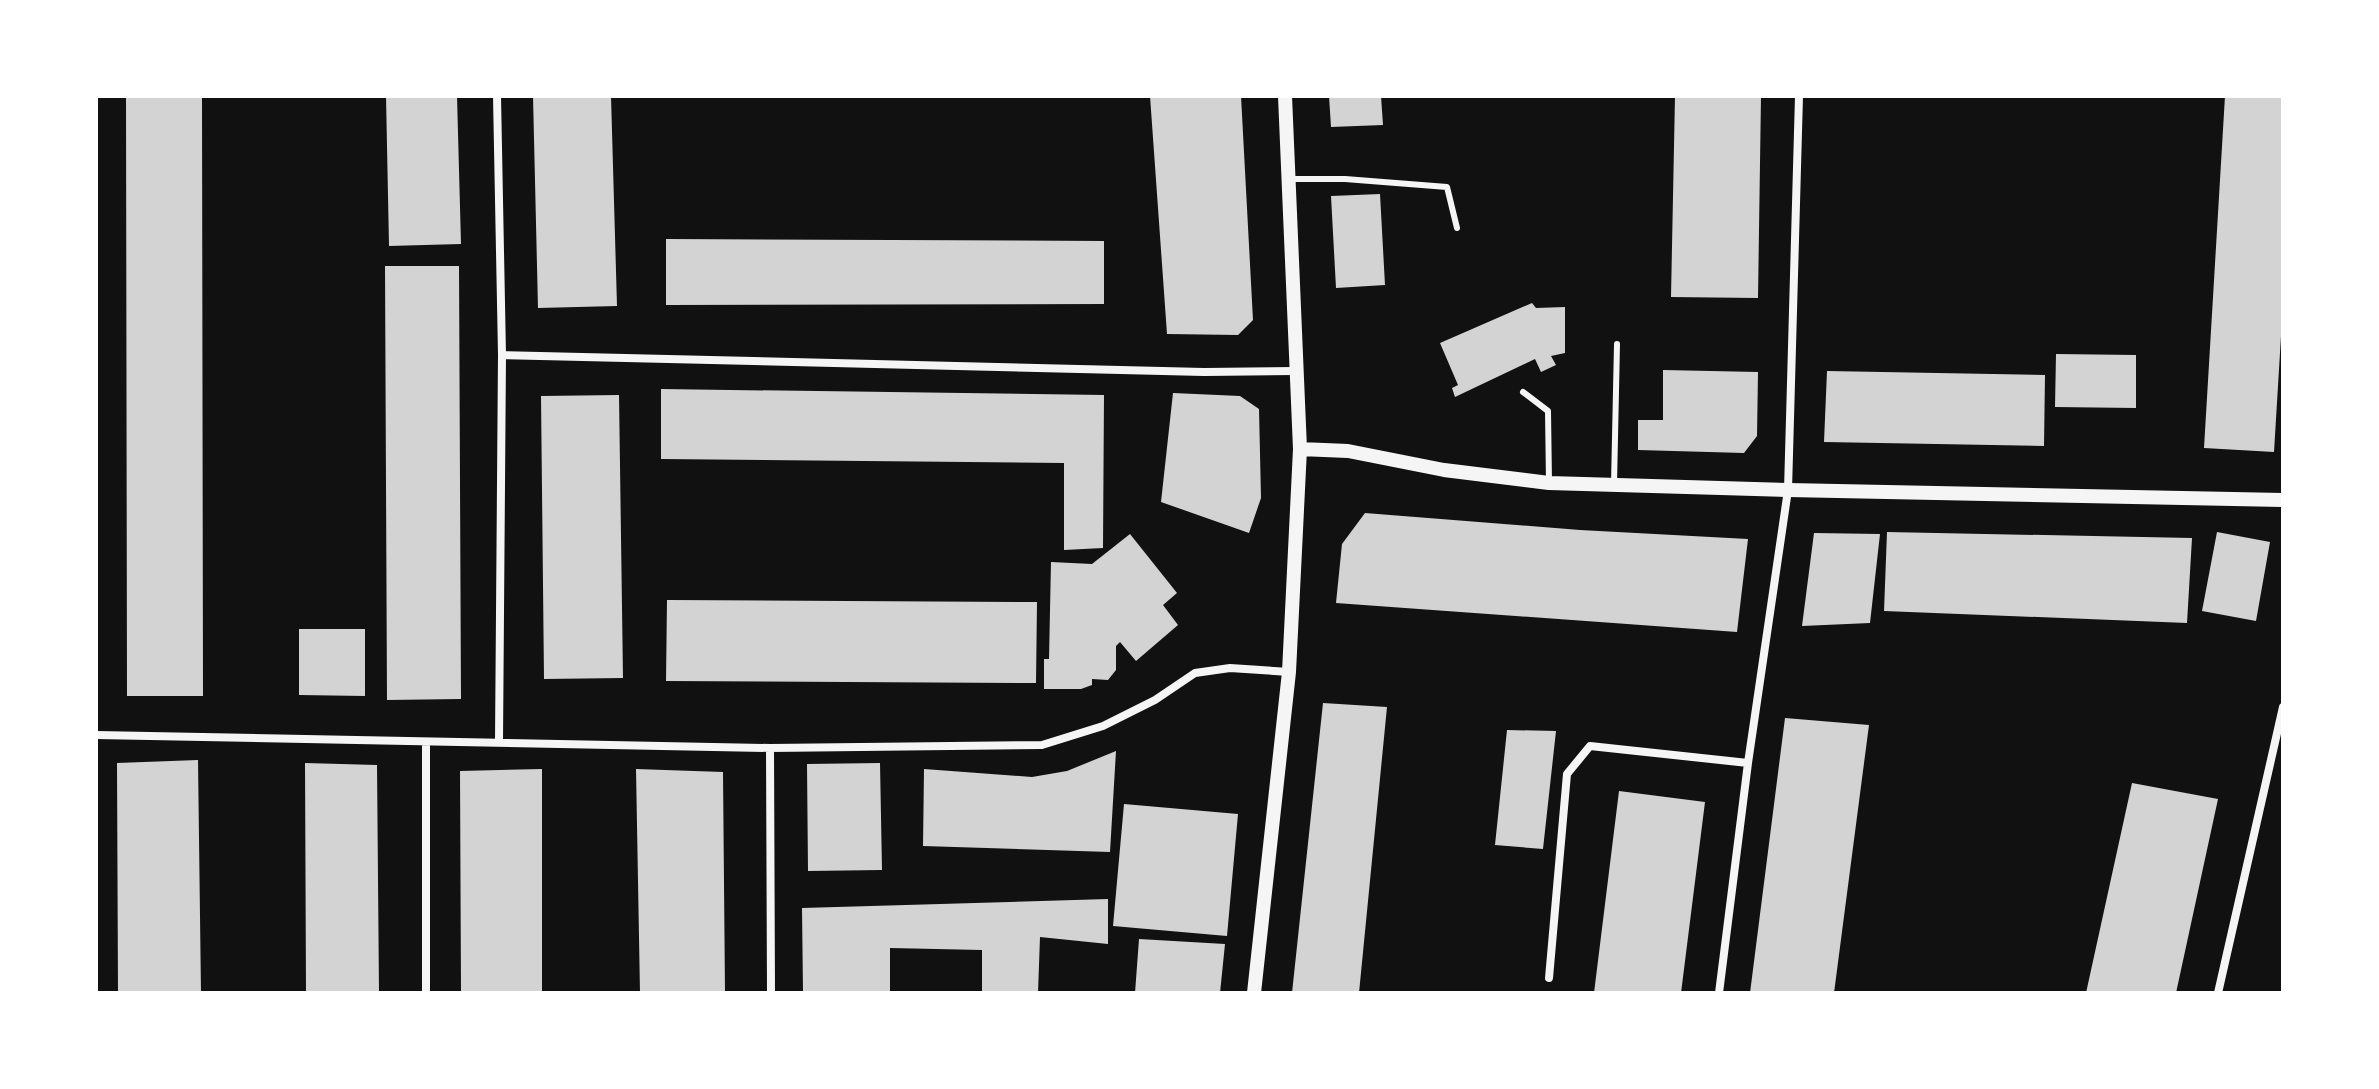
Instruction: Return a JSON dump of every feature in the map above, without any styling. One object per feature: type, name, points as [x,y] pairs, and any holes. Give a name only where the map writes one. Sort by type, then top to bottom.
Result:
[{"type":"street","points":[[497,96],[502,355],[499,741]]},
{"type":"street","points":[[1254,993],[1289,672],[1300,449],[1285,96]]},
{"type":"street","points":[[1719,993],[1748,763],[1788,490],[1799,96]]},
{"type":"street","points":[[502,355],[1204,372],[1296,371]]},
{"type":"street","points":[[1300,449],[1348,451],[1444,470],[1549,483],[2283,500]]},
{"type":"street","points":[[96,735],[770,748],[1042,745],[1103,726],[1155,700],[1195,673],[1230,668],[1289,672]]},
{"type":"street","points":[[2218,993],[2283,707]]},
{"type":"street","points":[[426,743],[426,993]]},
{"type":"street","points":[[1549,978],[1567,774],[1590,746],[1748,763]]},
{"type":"street","points":[[770,748],[771,993]]},
{"type":"lane","points":[[1289,179],[1345,179],[1447,187],[1457,228]]},
{"type":"lane","points":[[1614,486],[1617,344]]},
{"type":"lane","points":[[1523,392],[1548,411],[1549,483]]},
{"type":"building","points":[[126,96],[202,96],[203,696],[127,696]]},
{"type":"building","points":[[386,96],[457,96],[461,244],[389,246]]},
{"type":"building","points":[[533,96],[611,96],[617,306],[538,308]]},
{"type":"building","points":[[1150,96],[1241,96],[1253,320],[1238,335],[1167,334]]},
{"type":"building","points":[[1329,96],[1381,96],[1383,125],[1331,127]]},
{"type":"building","points":[[1675,96],[1761,96],[1758,298],[1671,297]]},
{"type":"building","points":[[2225,96],[2283,96],[2283,303],[2274,452],[2204,448]]},
{"type":"building","points":[[1380,194],[1385,285],[1336,288],[1331,196]]},
{"type":"building","points":[[666,239],[1104,241],[1104,304],[666,305]]},
{"type":"building","points":[[385,266],[459,266],[461,699],[387,700]]},
{"type":"building","points":[[1532,303],[1536,308],[1565,307],[1565,353],[1551,356],[1556,365],[1541,372],[1535,359],[1455,397],[1452,388],[1458,385],[1440,343]]},
{"type":"building","points":[[2056,354],[2136,355],[2136,408],[2055,407]]},
{"type":"building","points":[[1663,370],[1758,372],[1757,436],[1744,453],[1638,450],[1638,420],[1663,420]]},
{"type":"building","points":[[1827,371],[2045,375],[2044,446],[1824,442]]},
{"type":"building","points":[[661,389],[1104,395],[1103,548],[1064,550],[1064,463],[661,459]]},
{"type":"building","points":[[1173,393],[1240,396],[1259,409],[1261,498],[1249,533],[1161,502]]},
{"type":"building","points":[[619,395],[623,678],[544,679],[541,396]]},
{"type":"building","points":[[1365,513],[1748,539],[1737,632],[1336,603],[1342,544]]},
{"type":"building","points":[[1887,532],[2192,538],[2187,623],[1884,611]]},
{"type":"building","points":[[2217,532],[2270,542],[2256,621],[2202,611]]},
{"type":"building","points":[[1814,533],[1880,534],[1870,623],[1802,626]]},
{"type":"building","points":[[1130,534],[1177,593],[1163,605],[1178,625],[1136,661],[1120,642],[1116,646],[1116,670],[1108,680],[1092,679],[1092,685],[1081,689],[1044,689],[1044,659],[1049,659],[1051,562],[1092,564]]},
{"type":"building","points":[[667,600],[1037,602],[1036,683],[666,681]]},
{"type":"building","points":[[299,629],[365,629],[365,696],[299,695]]},
{"type":"building","points":[[1323,703],[1387,707],[1359,993],[1292,993]]},
{"type":"building","points":[[1785,718],[1869,725],[1834,993],[1750,993]]},
{"type":"building","points":[[1507,730],[1556,731],[1543,849],[1495,845]]},
{"type":"building","points":[[1116,751],[1110,852],[923,846],[924,769],[1032,777],[1067,771]]},
{"type":"building","points":[[198,760],[201,993],[118,993],[117,763]]},
{"type":"building","points":[[305,763],[377,765],[379,993],[306,993]]},
{"type":"building","points":[[880,763],[882,870],[808,871],[807,764]]},
{"type":"building","points":[[542,769],[542,993],[461,993],[460,771]]},
{"type":"building","points":[[636,769],[723,772],[725,993],[640,993]]},
{"type":"building","points":[[2132,783],[2218,799],[2176,993],[2086,993]]},
{"type":"building","points":[[1619,791],[1705,802],[1681,993],[1594,993]]},
{"type":"building","points":[[1124,804],[1238,814],[1227,936],[1113,926]]},
{"type":"building","points":[[1108,899],[1108,944],[1040,937],[1038,993],[982,993],[982,950],[890,948],[890,993],[803,993],[802,908]]},
{"type":"building","points":[[1139,939],[1225,944],[1220,993],[1135,993]]}]
